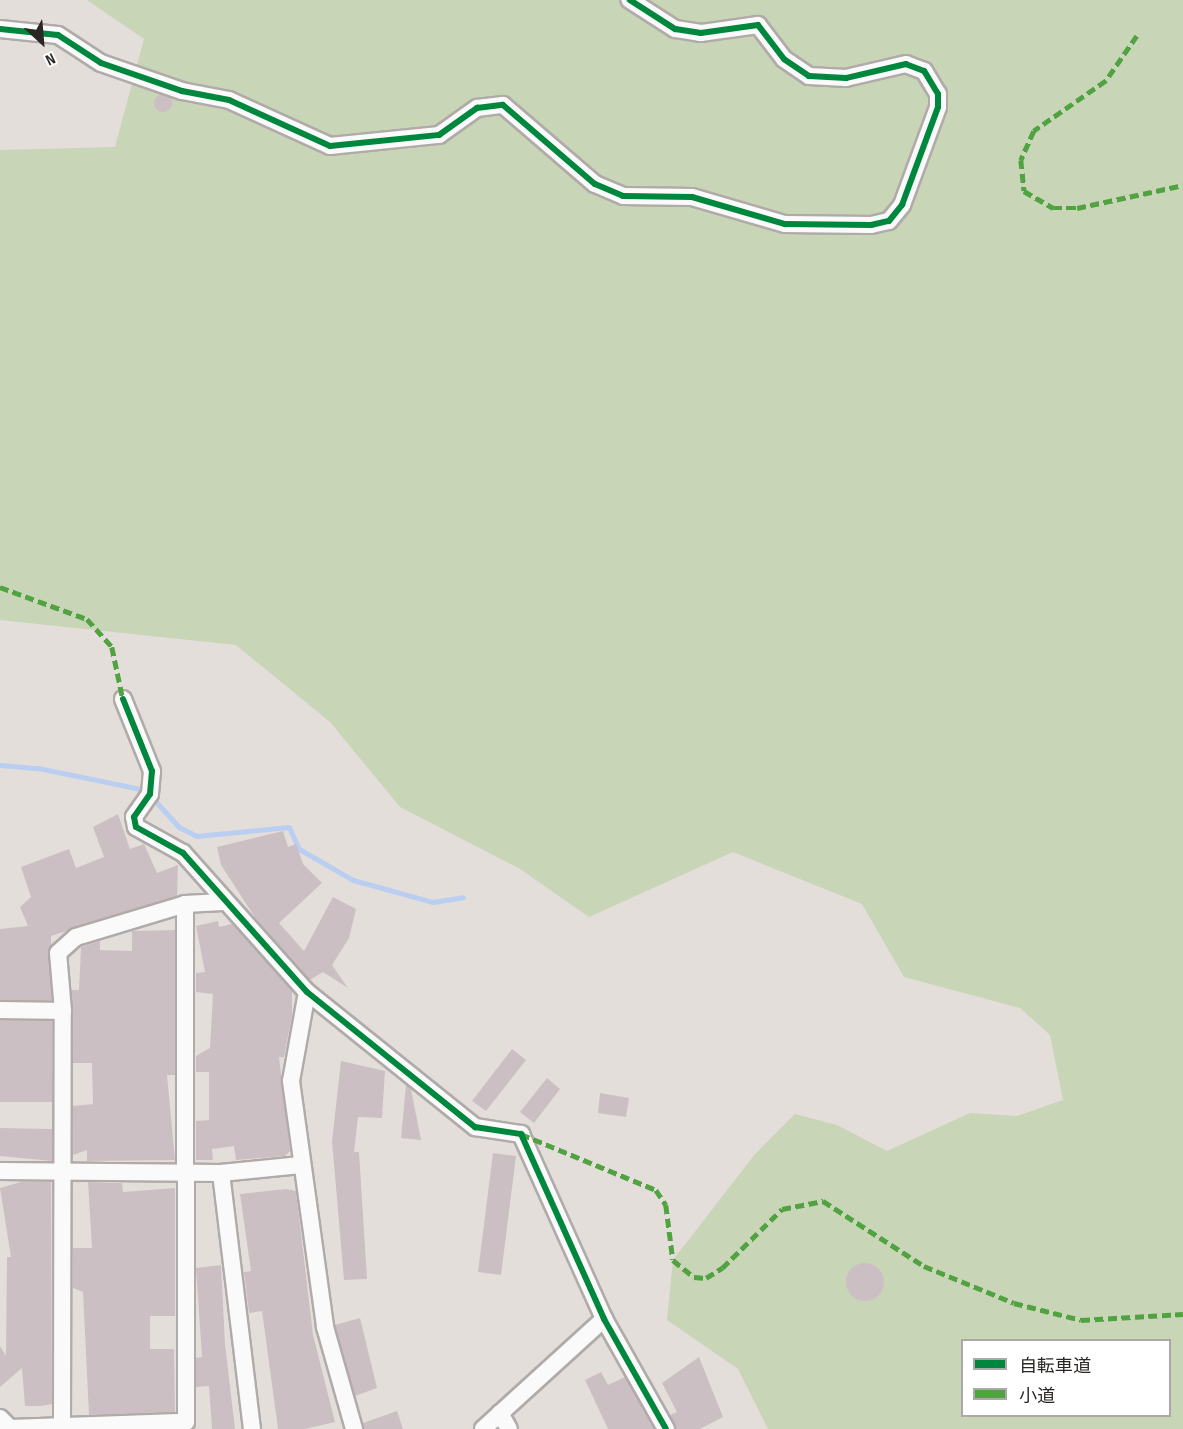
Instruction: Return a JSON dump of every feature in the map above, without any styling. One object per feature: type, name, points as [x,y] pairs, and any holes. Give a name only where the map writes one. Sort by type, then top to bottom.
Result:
[{"type":"street","points":[[0,29],[58,35],[101,63],[182,91],[230,99],[330,146],[439,135],[477,108],[503,105],[595,184],[623,196],[692,197],[785,224],[871,225],[888,221],[902,205],[938,107],[938,94],[924,71],[906,64],[846,78],[809,76],[784,59],[758,25],[701,33],[675,29],[630,0]]},
{"type":"street","points":[[123,699],[152,771],[150,794],[134,817],[136,826],[183,854],[223,902],[307,992],[475,1127],[521,1134],[604,1318],[666,1429]]},
{"type":"street","points":[[62,1428],[63,1011],[58,952],[76,937],[185,904],[223,902]]},
{"type":"street","points":[[0,1418],[10,1428],[187,1426],[185,904]]},
{"type":"street","points":[[307,992],[291,1082],[325,1327],[349,1428]]},
{"type":"street","points":[[0,1010],[63,1011]]},
{"type":"street","points":[[0,1171],[221,1173],[301,1165]]},
{"type":"street","points":[[221,1173],[252,1429]]},
{"type":"street","points":[[483,1429],[604,1318]]},
{"type":"street","points":[[500,1413],[509,1429]]},
{"type":"green space","points":[[87,0],[1183,0],[1183,1429],[768,1429],[738,1369],[667,1320],[673,1260],[755,1154],[795,1114],[837,1125],[887,1151],[970,1113],[1017,1116],[1063,1100],[1050,1035],[1020,1008],[904,977],[862,904],[733,852],[589,917],[520,869],[400,807],[330,722],[236,645],[0,620],[0,150],[115,147],[144,39]]},
{"type":"building","points":[[159,94],[167,94],[172,99],[170,110],[159,112],[154,107],[154,99]]},
{"type":"building","points":[[118,814],[130,849],[144,844],[157,873],[178,865],[177,896],[51,936],[52,1000],[0,1000],[0,929],[28,926],[20,907],[31,897],[21,867],[69,849],[76,868],[104,857],[93,827]]},
{"type":"building","points":[[283,831],[288,847],[296,844],[303,864],[322,883],[279,923],[304,951],[333,897],[356,909],[349,938],[332,965],[348,988],[323,972],[310,980],[256,919],[221,865],[217,847]]},
{"type":"building","points":[[218,921],[219,927],[232,924],[292,991],[292,1016],[284,1057],[279,1057],[290,1151],[285,1156],[236,1160],[234,1146],[212,1149],[213,1160],[196,1160],[196,1121],[209,1120],[209,1072],[196,1072],[196,1056],[210,1048],[213,994],[196,992],[196,973],[205,972],[196,926]]},
{"type":"building","points":[[175,930],[175,1075],[167,1075],[175,1160],[87,1161],[87,1150],[73,1155],[73,1106],[93,1104],[92,1063],[73,1063],[72,990],[79,990],[81,947],[100,941],[100,950],[132,951],[132,931]]},
{"type":"building","points":[[0,1020],[52,1021],[52,1102],[0,1102]]},
{"type":"building","points":[[512,1049],[526,1060],[486,1111],[472,1101]]},
{"type":"building","points":[[341,1061],[385,1071],[382,1118],[358,1117],[354,1152],[359,1152],[367,1279],[344,1280],[332,1141]]},
{"type":"building","points":[[547,1078],[560,1089],[534,1123],[520,1112]]},
{"type":"building","points":[[406,1085],[411,1089],[421,1140],[401,1138]]},
{"type":"building","points":[[600,1093],[629,1098],[626,1117],[598,1113]]},
{"type":"building","points":[[0,1128],[52,1129],[52,1161],[0,1156]]},
{"type":"building","points":[[493,1153],[516,1156],[501,1275],[478,1272]]},
{"type":"building","points":[[21,1182],[51,1182],[52,1404],[41,1406],[25,1406],[22,1368],[0,1387],[0,1346],[6,1356],[7,1257],[11,1257],[0,1188]]},
{"type":"building","points":[[88,1182],[122,1183],[123,1192],[175,1188],[175,1316],[150,1316],[150,1349],[174,1349],[175,1412],[89,1415],[83,1292],[73,1288],[73,1248],[92,1248]]},
{"type":"building","points":[[286,1189],[296,1191],[313,1335],[335,1422],[305,1429],[278,1429],[262,1311],[249,1313],[244,1272],[251,1271],[240,1194]]},
{"type":"building","points":[[865,1263],[879,1268],[884,1282],[879,1296],[865,1301],[851,1296],[846,1282],[851,1268]]},
{"type":"building","points":[[221,1265],[225,1344],[235,1429],[212,1429],[209,1386],[196,1387],[196,1358],[202,1357],[196,1268]]},
{"type":"building","points":[[360,1318],[377,1388],[355,1396],[335,1325]]},
{"type":"building","points":[[699,1357],[723,1417],[700,1429],[676,1429],[670,1415],[677,1412],[662,1383]]},
{"type":"building","points":[[601,1372],[608,1385],[625,1377],[654,1429],[608,1429],[585,1380]]},
{"type":"building","points":[[397,1411],[403,1429],[364,1429],[363,1423]]},
{"type":"waterway","points":[[0,765],[38,768],[145,790],[179,827],[197,836],[289,827],[299,849],[353,880],[433,902],[463,897]]},
{"type":"marked path","points":[[1137,36],[1106,81],[1034,131],[1021,160],[1024,191],[1053,208],[1077,208],[1183,185]]},
{"type":"marked path","points":[[0,587],[87,619],[112,647],[123,699]]},
{"type":"marked path","points":[[521,1134],[656,1190],[666,1205],[673,1260],[694,1277],[706,1278],[722,1268],[782,1209],[823,1201],[924,1266],[1014,1303],[1081,1320],[1183,1314]]},
{"type":"cycle path","points":[[0,29],[58,35],[101,63],[182,91],[229,100],[330,146],[439,135],[477,108],[503,105],[595,184],[623,196],[692,197],[785,224],[871,225],[889,221],[902,205],[938,107],[938,94],[924,71],[906,64],[846,78],[809,76],[784,59],[758,25],[701,33],[675,29],[630,0]]},
{"type":"cycle path","points":[[123,699],[152,771],[150,794],[134,817],[136,827],[183,853],[307,992],[475,1127],[521,1134],[604,1319],[666,1429]]}]
